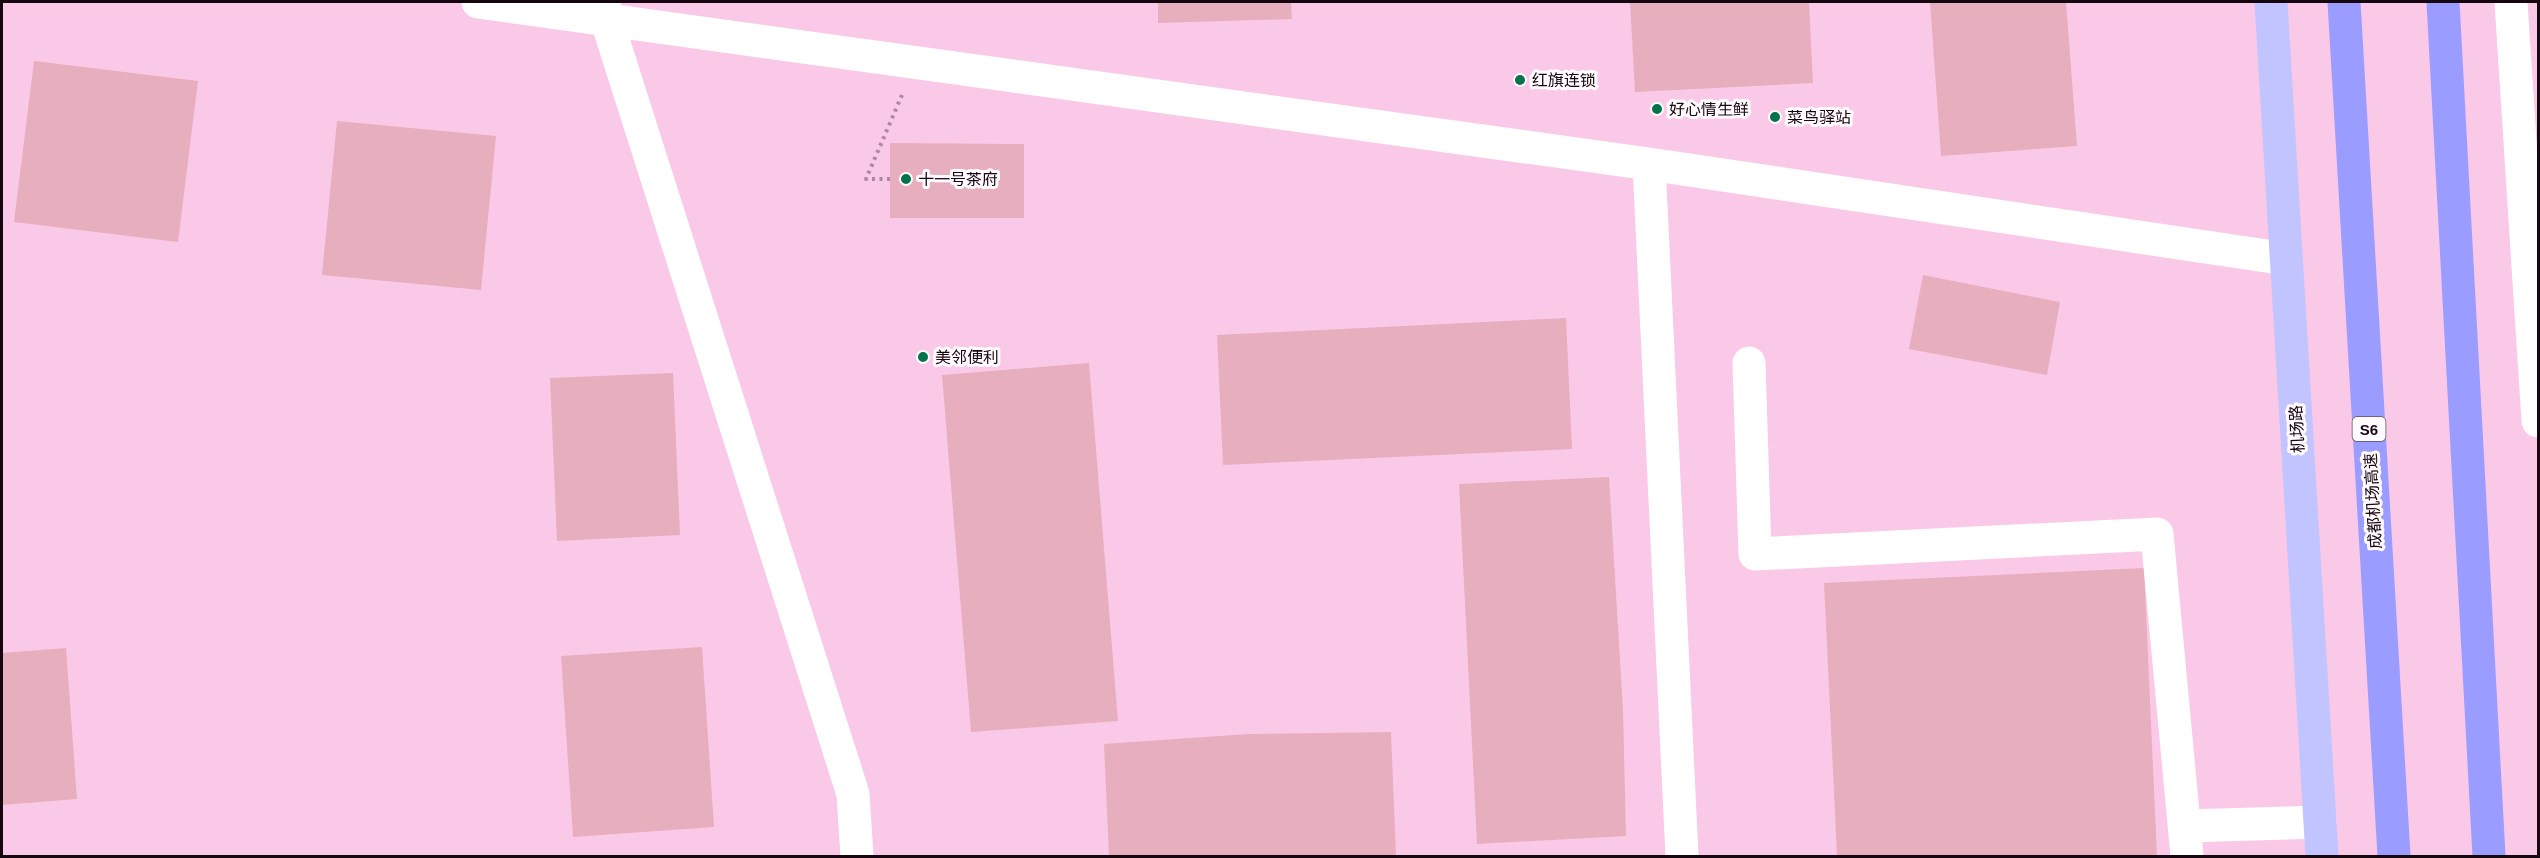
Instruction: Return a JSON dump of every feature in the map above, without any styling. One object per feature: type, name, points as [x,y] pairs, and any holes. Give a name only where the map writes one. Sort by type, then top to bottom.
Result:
[{"type":"highway","name":"成都机场高速","points":[[2344,2],[2394,856]]},
{"type":"highway","points":[[2443,2],[2489,856]]},
{"type":"main road","name":"机场路","points":[[2271,2],[2322,856]]},
{"type":"street","points":[[478,2],[605,10],[917,61],[1649,164],[2286,259]]},
{"type":"street","points":[[2511,2],[2538,421]]},
{"type":"street","points":[[605,10],[853,794],[858,856]]},
{"type":"street","points":[[1649,164],[1682,856]]},
{"type":"street","points":[[1749,363],[1755,554],[2157,534],[2186,841],[2320,822]]},
{"type":"path","points":[[890,179],[866,179],[917,61]]},
{"type":"building","points":[[1158,2],[1291,2],[1292,19],[1158,23]]},
{"type":"building","points":[[1630,2],[1809,2],[1813,83],[1635,92]]},
{"type":"building","points":[[1930,2],[2066,2],[2077,146],[1941,156]]},
{"type":"building","points":[[34,61],[198,81],[178,242],[14,222]]},
{"type":"building","points":[[337,121],[496,136],[481,290],[322,275]]},
{"type":"building","points":[[890,143],[1024,144],[1024,218],[890,218]]},
{"type":"building","points":[[1923,275],[2060,302],[2047,375],[1909,349]]},
{"type":"building","points":[[1566,318],[1572,449],[1223,465],[1217,335]]},
{"type":"building","points":[[1089,363],[1118,721],[971,732],[942,375]]},
{"type":"building","points":[[673,373],[680,535],[557,541],[550,378]]},
{"type":"building","points":[[1609,477],[1623,710],[1626,836],[1477,844],[1459,484]]},
{"type":"building","points":[[2144,568],[2157,856],[1837,856],[1824,583]]},
{"type":"building","points":[[702,647],[714,827],[573,837],[561,656]]},
{"type":"building","points":[[66,648],[77,799],[2,805],[2,653]]},
{"type":"building","points":[[1391,732],[1396,856],[1109,856],[1104,744],[1248,734]]},
{"type":"place","name":"红旗连锁","points":[[1520,80]]},
{"type":"place","name":"好心情生鲜","points":[[1657,109]]},
{"type":"place","name":"菜鸟驿站","points":[[1775,117]]},
{"type":"place","name":"十一号茶府","points":[[906,179]]},
{"type":"place","name":"美邻便利","points":[[923,357]]}]
